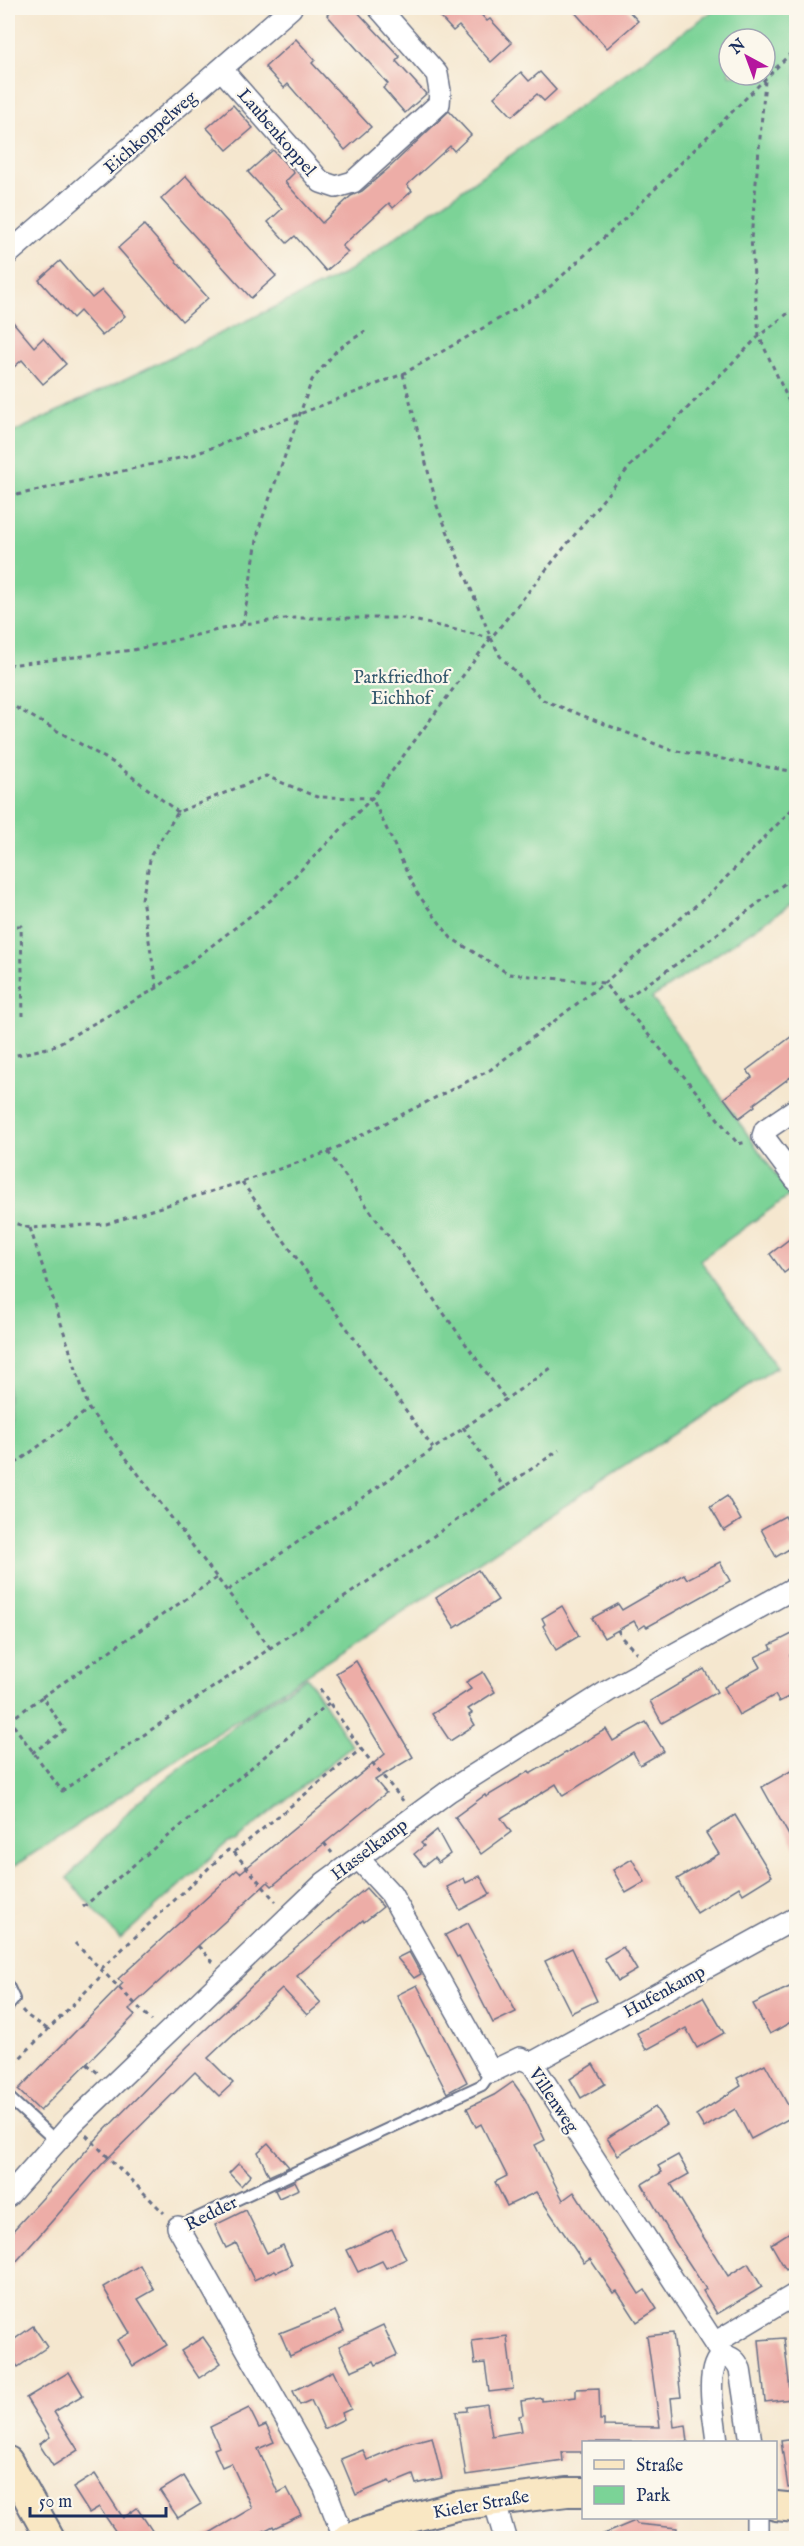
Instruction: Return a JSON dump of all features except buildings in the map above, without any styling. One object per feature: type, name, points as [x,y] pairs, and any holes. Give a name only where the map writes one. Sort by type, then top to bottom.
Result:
[{"type":"main road","points":[[8,2461],[50,2538]]},
{"type":"main road","name":"Kieler Straße","points":[[345,2538],[430,2512],[494,2500],[582,2492]]},
{"type":"main road","points":[[777,2506],[796,2508]]},
{"type":"street","name":"Eichkoppelweg","points":[[8,254],[291,8]]},
{"type":"street","name":"Laubenkoppel","points":[[222,70],[321,182],[336,187],[353,182],[439,104],[440,91],[437,74],[379,8]]},
{"type":"street","points":[[796,1109],[765,1130],[763,1136],[796,1180]]},
{"type":"street","name":"Hasselkamp","points":[[8,2196],[73,2123],[324,1883],[448,1791],[608,1691],[796,1587]]},
{"type":"street","points":[[358,1858],[391,1894],[491,2072]]},
{"type":"street","name":"Hufenkamp","points":[[532,2063],[796,1918]]},
{"type":"street","name":"Villenweg","points":[[491,2072],[520,2058],[532,2063],[667,2272],[719,2348],[732,2358],[740,2369],[751,2441]]},
{"type":"street","name":"Redder","points":[[178,2227],[324,2486],[345,2538]]},
{"type":"street","points":[[717,2441],[711,2377],[719,2348],[796,2294]]},
{"type":"street","points":[[494,2500],[505,2538]]},
{"type":"street","points":[[756,2538],[758,2519]]},
{"type":"lane","points":[[8,1986],[11,2003]]},
{"type":"lane","name":"Redder","points":[[178,2227],[482,2085],[491,2072]]},
{"type":"lane","points":[[8,2097],[57,2142]]},
{"type":"path","points":[[777,69],[796,50]]},
{"type":"path","points":[[8,497],[193,455],[403,374],[542,294],[630,214],[759,87]]},
{"type":"path","points":[[764,87],[751,239],[759,336],[796,417]]},
{"type":"path","points":[[8,1058],[52,1047],[157,988],[271,900],[372,798],[490,639],[632,465],[759,336],[796,307]]},
{"type":"path","points":[[243,624],[259,528],[312,380],[337,350],[365,331]]},
{"type":"path","points":[[403,374],[437,506],[490,639],[500,656],[543,700],[671,750],[796,772]]},
{"type":"path","points":[[8,665],[133,650],[243,624],[294,618],[404,618],[490,639]]},
{"type":"path","points":[[8,703],[114,763],[178,812]]},
{"type":"path","points":[[157,988],[142,899],[151,855],[178,812],[266,776],[317,797],[372,798]]},
{"type":"path","points":[[372,798],[417,893],[450,938],[509,974],[604,983],[738,1144],[763,1136]]},
{"type":"path","points":[[8,1221],[30,1228],[106,1224],[242,1182],[328,1152],[490,1070],[604,983],[713,891],[796,805]]},
{"type":"path","points":[[620,1002],[681,961],[796,875]]},
{"type":"path","points":[[8,926],[21,926],[23,1016]]},
{"type":"path","points":[[328,1152],[506,1400]]},
{"type":"path","points":[[242,1182],[433,1448]]},
{"type":"path","points":[[30,1228],[89,1409],[271,1649]]},
{"type":"path","points":[[228,1590],[554,1366]]},
{"type":"path","points":[[8,1469],[89,1409]]},
{"type":"path","points":[[463,1428],[505,1489]]},
{"type":"path","points":[[218,1577],[8,1720],[62,1791],[559,1450]]},
{"type":"path","points":[[618,1630],[636,1651]]},
{"type":"path","points":[[320,1689],[361,1749],[414,1815]]},
{"type":"path","points":[[32,1753],[65,1730],[42,1697]]},
{"type":"path","points":[[83,1907],[329,1703]]},
{"type":"path","points":[[234,1852],[361,1749]]},
{"type":"path","points":[[8,2070],[102,1972],[228,1850],[234,1852],[289,1917]]},
{"type":"path","points":[[75,1943],[165,2035]]},
{"type":"path","points":[[11,2003],[48,2029]]},
{"type":"path","points":[[73,2123],[178,2227]]},
{"type":"green space","name":"Parkfriedhof Eichhof","points":[[717,8],[796,8],[796,901],[652,998],[790,1195],[700,1260],[777,1367],[8,1870],[8,435],[344,274]]},
{"type":"green space","points":[[307,1677],[352,1746],[235,1841],[228,1842],[120,1939],[67,1878],[137,1802],[244,1718]]}]
